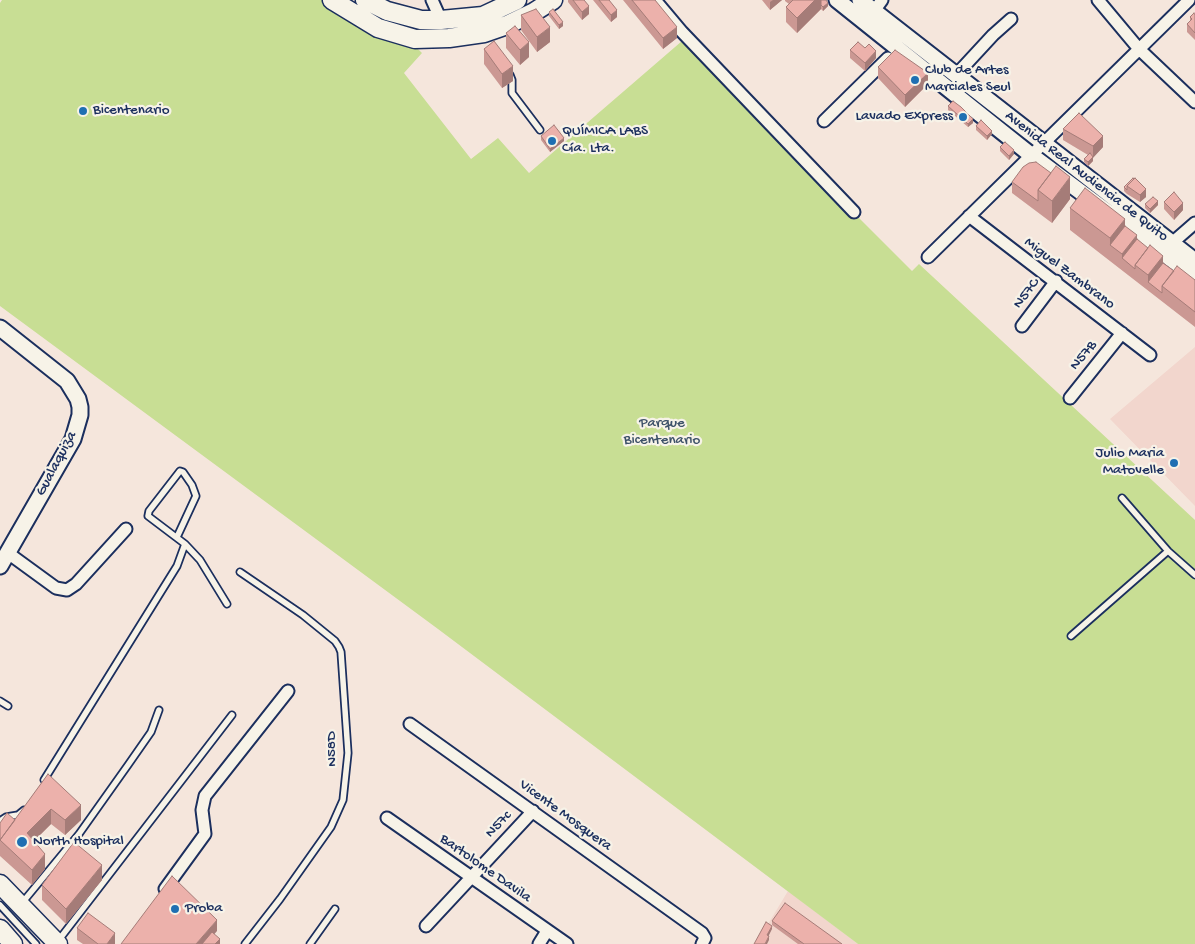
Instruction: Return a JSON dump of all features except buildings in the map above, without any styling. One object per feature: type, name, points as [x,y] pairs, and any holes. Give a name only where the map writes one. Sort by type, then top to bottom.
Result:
[{"type":"main road","points":[[332,0],[378,28],[415,39],[485,36],[534,12],[553,0]]},
{"type":"main road","points":[[365,0],[387,11],[421,20],[483,16],[517,0]]},
{"type":"main road","name":"Avenida Real Audiencia de Quito","points":[[837,0],[1031,155],[1195,277]]},
{"type":"main road","name":"Avenida Real Audiencia de Quito","points":[[860,0],[878,5],[956,75],[1195,261]]},
{"type":"main road","name":"Gualaquiza","points":[[0,328],[67,381],[80,406],[80,415],[73,439],[4,560]]},
{"type":"main road","points":[[0,884],[57,944]]},
{"type":"main road","points":[[0,929],[13,944]]},
{"type":"street","points":[[432,0],[441,20]]},
{"type":"street","points":[[655,0],[682,32],[854,212]]},
{"type":"street","points":[[1098,0],[1139,48],[1195,102]]},
{"type":"street","points":[[928,256],[1189,0]]},
{"type":"street","points":[[956,75],[993,35],[1011,19]]},
{"type":"street","points":[[824,121],[898,48]]},
{"type":"street","name":"Miguel Zambrano","points":[[969,216],[1150,355]]},
{"type":"street","points":[[1172,243],[1195,223]]},
{"type":"street","name":"N57C","points":[[1022,326],[1056,281]]},
{"type":"street","name":"N57B","points":[[1070,398],[1122,333]]},
{"type":"street","points":[[4,560],[56,588],[67,590],[76,584],[126,529]]},
{"type":"street","points":[[156,901],[204,834],[202,810],[205,796],[288,691]]},
{"type":"street","name":"Vicente Mosquera","points":[[410,724],[533,811],[702,939]]},
{"type":"street","name":"N57c","points":[[426,926],[533,811]]},
{"type":"street","name":"Bartolome Davila","points":[[387,818],[567,944]]},
{"type":"street","points":[[539,944],[547,930]]},
{"type":"lane","points":[[506,69],[512,80],[512,93],[540,130]]},
{"type":"lane","points":[[176,536],[196,496],[192,485],[183,472],[180,471],[148,512],[148,516],[176,536],[200,560],[226,604]]},
{"type":"lane","points":[[1122,498],[1168,551],[1195,575]]},
{"type":"lane","points":[[43,782],[177,566],[185,544]]},
{"type":"lane","points":[[1071,636],[1168,551]]},
{"type":"lane","name":"N58D","points":[[240,572],[302,615],[339,647],[341,652],[348,753],[343,800],[331,827],[280,899],[245,944]]},
{"type":"lane","points":[[0,701],[8,706]]},
{"type":"lane","points":[[20,905],[79,834],[128,766],[151,732],[159,710]]},
{"type":"lane","points":[[57,944],[232,715]]},
{"type":"lane","points":[[0,821],[6,817],[18,815],[28,807]]},
{"type":"lane","points":[[0,891],[36,931]]},
{"type":"lane","points":[[0,905],[36,944]]},
{"type":"lane","points":[[310,944],[335,910]]},
{"type":"shaded area","name":"Julio Maria Matovelle","points":[[1195,347],[1195,506],[1110,419]]},
{"type":"shaded area","points":[[788,891],[858,944],[756,944]]},
{"type":"green space","name":"Parque Bicentenario","points":[[2,0],[325,0],[415,46],[422,53],[404,73],[471,159],[498,138],[529,173],[682,41],[912,271],[919,264],[1195,520],[1195,944],[858,944],[438,629],[0,306],[0,3]]},
{"type":"place","name":"Club de Artes Marciales Seul","points":[[915,80]]},
{"type":"place","name":"Bicentenario","points":[[83,111]]},
{"type":"place","name":"Lavado Express","points":[[963,117]]},
{"type":"place","name":"QUÍMICA LABS Cía. Lta.","points":[[552,141]]},
{"type":"place","name":"Julio Maria Matovelle","points":[[1174,463]]},
{"type":"place","name":"North Hospital","points":[[22,842]]},
{"type":"place","name":"Proba","points":[[175,909]]}]
